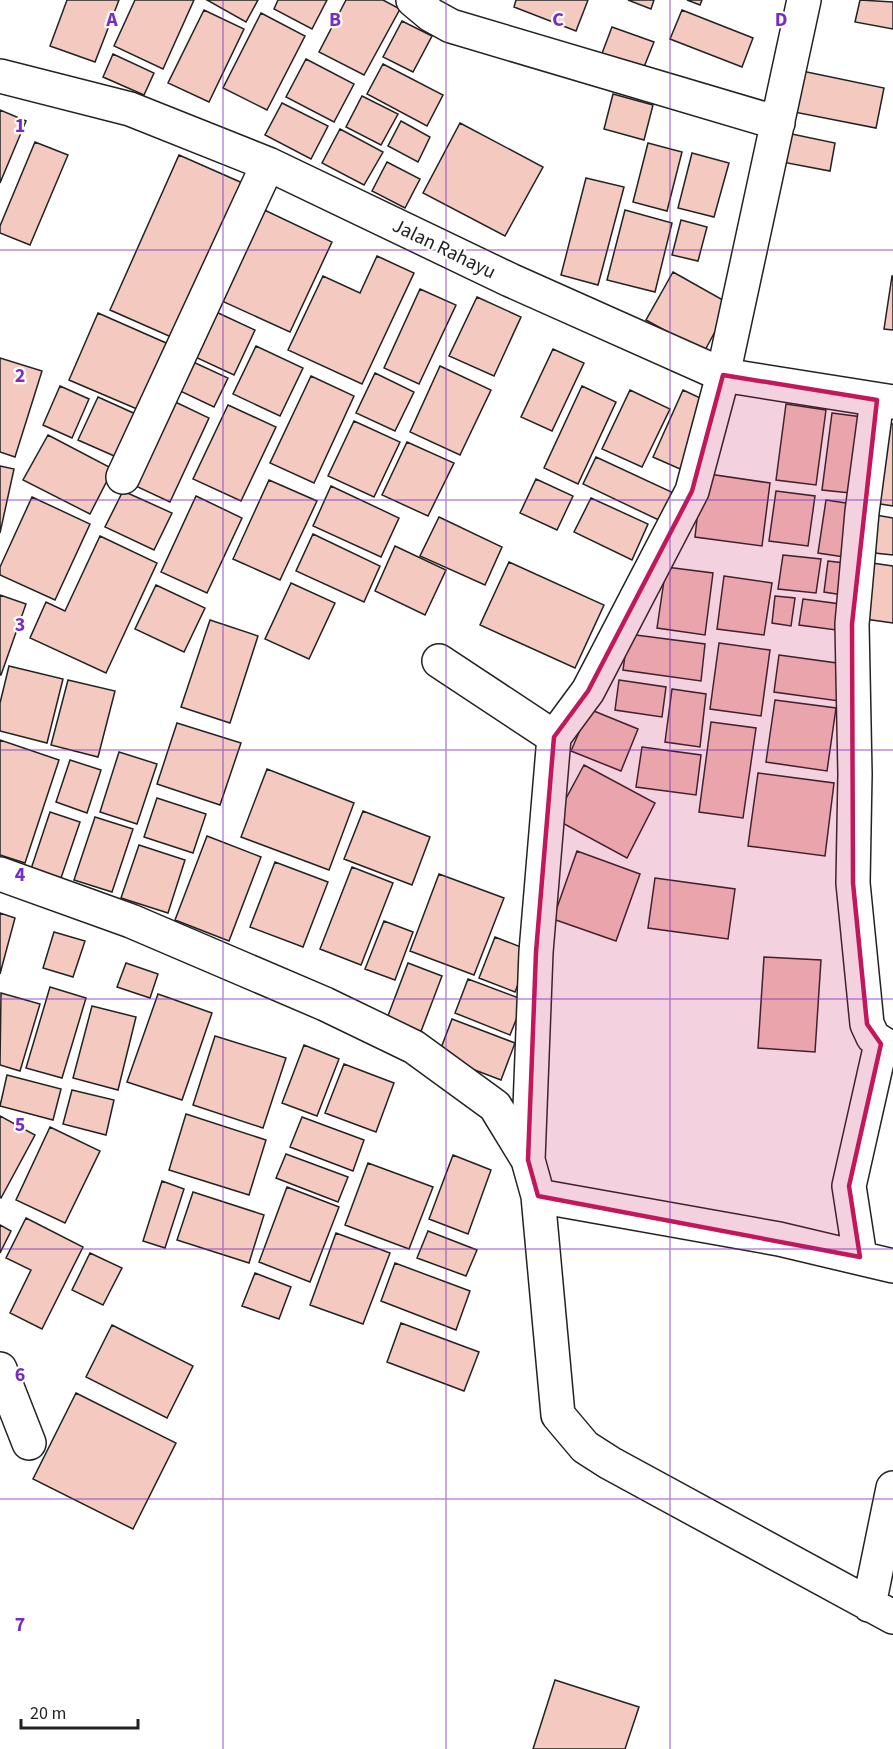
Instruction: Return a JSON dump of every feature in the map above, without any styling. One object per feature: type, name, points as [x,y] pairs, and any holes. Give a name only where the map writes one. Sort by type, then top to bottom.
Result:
[{"type":"street","points":[[413,0],[431,15],[451,26],[778,123]]},
{"type":"street","points":[[528,1160],[536,952],[554,737],[588,691],[692,491],[723,375],[804,0]]},
{"type":"street","name":"Jalan Rahayu","points":[[0,76],[130,109],[268,164],[510,280],[723,375],[885,401]]},
{"type":"street","points":[[123,477],[268,164]]},
{"type":"street","points":[[860,1257],[849,1186],[887,1047],[873,1037],[867,1024],[854,883],[855,774],[852,624],[862,512],[885,401]]},
{"type":"street","points":[[439,661],[554,737]]},
{"type":"street","points":[[0,873],[131,921],[325,1004],[414,1047],[495,1106],[528,1160],[538,1196],[558,1415],[585,1447],[610,1463],[881,1611],[893,1488]]},
{"type":"street","points":[[538,1196],[779,1239],[893,1266]]},
{"type":"street","points":[[0,1369],[29,1443]]},
{"type":"highlighted area","points":[[723,375],[877,400],[852,624],[853,883],[867,1024],[881,1044],[849,1186],[860,1257],[538,1196],[528,1160],[536,952],[554,737],[588,691],[692,491]]},
{"type":"building","points":[[67,0],[119,0],[95,62],[50,46]]},
{"type":"building","points":[[135,0],[194,0],[163,69],[114,46]]},
{"type":"building","points":[[207,0],[258,0],[246,22]]},
{"type":"building","points":[[278,0],[327,0],[312,29],[274,9]]},
{"type":"building","points":[[346,0],[383,0],[400,9],[364,75],[319,52]]},
{"type":"building","points":[[516,0],[588,0],[576,31],[514,7]]},
{"type":"building","points":[[628,0],[654,0],[651,9]]},
{"type":"building","points":[[687,0],[702,0],[700,5]]},
{"type":"building","points":[[860,0],[893,2],[893,29],[855,22]]},
{"type":"building","points":[[204,10],[244,29],[209,102],[168,83]]},
{"type":"building","points":[[682,10],[753,38],[742,67],[670,39]]},
{"type":"building","points":[[261,13],[305,36],[267,110],[223,88]]},
{"type":"building","points":[[402,21],[432,36],[413,72],[383,57]]},
{"type":"building","points":[[612,27],[654,42],[642,72],[601,56]]},
{"type":"building","points":[[113,54],[154,73],[144,95],[103,77]]},
{"type":"building","points":[[306,59],[354,84],[334,122],[286,97]]},
{"type":"building","points":[[383,64],[443,95],[427,126],[367,94]]},
{"type":"building","points":[[802,71],[884,88],[876,128],[794,112]]},
{"type":"building","points":[[613,94],[653,105],[644,140],[604,129]]},
{"type":"building","points":[[362,96],[398,114],[381,145],[346,127]]},
{"type":"building","points":[[282,103],[328,126],[311,159],[265,135]]},
{"type":"building","points":[[0,110],[26,121],[0,183]]},
{"type":"building","points":[[401,121],[430,137],[418,162],[388,146]]},
{"type":"building","points":[[460,123],[543,167],[505,236],[423,193]]},
{"type":"building","points":[[340,129],[383,152],[364,185],[322,163]]},
{"type":"building","points":[[787,133],[835,143],[830,171],[782,162]]},
{"type":"building","points":[[35,142],[68,155],[30,245],[0,233],[0,226]]},
{"type":"building","points":[[648,143],[682,152],[667,211],[633,202]]},
{"type":"building","points":[[692,153],[729,163],[714,217],[678,208]]},
{"type":"building","points":[[179,155],[247,185],[178,340],[110,310]]},
{"type":"building","points":[[387,162],[420,179],[405,208],[372,191]]},
{"type":"building","points":[[586,178],[624,187],[598,285],[561,275]]},
{"type":"building","points":[[256,206],[332,242],[290,332],[213,297]]},
{"type":"building","points":[[625,210],[672,223],[655,292],[607,280]]},
{"type":"building","points":[[681,220],[707,227],[698,261],[672,255]]},
{"type":"building","points":[[377,256],[414,273],[362,384],[288,350],[323,276],[360,293]]},
{"type":"building","points":[[673,272],[730,304],[704,352],[646,320]]},
{"type":"building","points":[[893,276],[893,330],[884,329]]},
{"type":"building","points":[[420,289],[456,305],[419,384],[384,368]]},
{"type":"building","points":[[477,297],[521,317],[494,376],[449,356]]},
{"type":"building","points":[[214,311],[255,330],[234,375],[193,356]]},
{"type":"building","points":[[98,313],[173,346],[144,412],[69,380]]},
{"type":"building","points":[[256,346],[303,368],[280,416],[233,394]]},
{"type":"building","points":[[553,349],[584,363],[552,431],[521,417]]},
{"type":"building","points":[[0,358],[42,371],[15,457],[0,452]]},
{"type":"building","points":[[191,361],[228,378],[214,407],[178,390]]},
{"type":"building","points":[[440,366],[491,390],[460,455],[410,432]]},
{"type":"building","points":[[375,373],[414,392],[395,431],[356,413]]},
{"type":"building","points":[[311,376],[354,396],[314,483],[270,463]]},
{"type":"building","points":[[60,386],[89,399],[72,438],[43,425]]},
{"type":"building","points":[[582,386],[616,402],[578,484],[544,468]]},
{"type":"building","points":[[630,390],[670,409],[642,467],[602,449]]},
{"type":"building","points":[[683,390],[711,403],[680,469],[653,457]]},
{"type":"building","points":[[98,397],[140,416],[121,459],[78,440]]},
{"type":"building","points":[[167,398],[209,418],[170,502],[127,482]]},
{"type":"building","points":[[786,404],[826,410],[816,485],[776,480]]},
{"type":"building","points":[[228,405],[276,427],[241,501],[193,479]]},
{"type":"building","points":[[832,413],[870,418],[860,494],[822,490]]},
{"type":"building","points":[[354,421],[400,442],[374,497],[328,476]]},
{"type":"building","points":[[878,422],[893,424],[893,506],[868,502]]},
{"type":"building","points":[[48,435],[113,469],[90,514],[23,480]]},
{"type":"building","points":[[407,442],[454,463],[428,516],[382,495]]},
{"type":"building","points":[[596,457],[678,495],[665,523],[583,484]]},
{"type":"building","points":[[0,466],[14,469],[0,533]]},
{"type":"building","points":[[702,473],[770,483],[762,546],[695,537]]},
{"type":"building","points":[[536,479],[573,496],[557,530],[520,513]]},
{"type":"building","points":[[269,480],[317,501],[280,580],[233,559]]},
{"type":"building","points":[[331,486],[399,518],[381,557],[313,526]]},
{"type":"building","points":[[123,491],[172,513],[154,550],[105,527]]},
{"type":"building","points":[[776,491],[815,496],[808,546],[769,541]]},
{"type":"building","points":[[196,496],[242,518],[207,593],[161,572]]},
{"type":"building","points":[[32,497],[90,524],[55,600],[0,575],[0,567]]},
{"type":"building","points":[[591,498],[648,524],[632,560],[574,532]]},
{"type":"building","points":[[826,500],[859,505],[851,558],[818,553]]},
{"type":"building","points":[[870,514],[893,518],[893,555],[865,552]]},
{"type":"building","points":[[439,517],[502,547],[485,585],[420,556]]},
{"type":"building","points":[[313,534],[380,566],[364,602],[296,571]]},
{"type":"building","points":[[100,536],[157,563],[106,673],[30,638],[46,602],[65,611]]},
{"type":"building","points":[[395,546],[446,570],[425,615],[375,591]]},
{"type":"building","points":[[783,555],[821,559],[816,593],[778,589]]},
{"type":"building","points":[[828,561],[853,564],[849,596],[824,592]]},
{"type":"building","points":[[509,562],[604,605],[575,668],[480,625]]},
{"type":"building","points":[[865,562],[893,566],[893,623],[858,618]]},
{"type":"building","points":[[666,567],[713,573],[705,635],[657,628]]},
{"type":"building","points":[[724,576],[772,583],[764,635],[717,629]]},
{"type":"building","points":[[291,583],[335,603],[309,659],[265,639]]},
{"type":"building","points":[[156,585],[205,608],[184,652],[135,629]]},
{"type":"building","points":[[0,595],[26,604],[1,675],[0,675]]},
{"type":"building","points":[[775,596],[795,598],[791,626],[772,623]]},
{"type":"building","points":[[803,599],[848,605],[844,631],[799,625]]},
{"type":"building","points":[[210,620],[258,636],[230,723],[181,707]]},
{"type":"building","points":[[628,634],[705,644],[701,681],[623,670]]},
{"type":"building","points":[[719,643],[770,650],[761,716],[710,709]]},
{"type":"building","points":[[779,655],[844,664],[839,701],[774,692]]},
{"type":"building","points":[[9,666],[63,679],[47,743],[0,731],[0,703]]},
{"type":"building","points":[[68,680],[115,691],[98,757],[51,745]]},
{"type":"building","points":[[619,680],[666,687],[662,717],[615,710]]},
{"type":"building","points":[[672,689],[706,694],[700,747],[665,742]]},
{"type":"building","points":[[775,700],[836,708],[827,771],[766,762]]},
{"type":"building","points":[[589,709],[638,729],[621,771],[571,751]]},
{"type":"building","points":[[711,722],[756,728],[743,818],[699,812]]},
{"type":"building","points":[[177,723],[241,743],[220,805],[157,784]]},
{"type":"building","points":[[0,740],[59,760],[25,863],[0,855]]},
{"type":"building","points":[[642,747],[701,755],[696,795],[636,787]]},
{"type":"building","points":[[119,752],[157,764],[137,824],[100,812]]},
{"type":"building","points":[[70,760],[101,770],[87,813],[56,802]]},
{"type":"building","points":[[584,765],[655,803],[627,858],[555,819]]},
{"type":"building","points":[[267,769],[354,803],[329,870],[241,837]]},
{"type":"building","points":[[758,773],[834,783],[825,856],[748,846]]},
{"type":"building","points":[[157,798],[206,814],[193,853],[144,837]]},
{"type":"building","points":[[363,811],[430,837],[412,885],[344,859]]},
{"type":"building","points":[[50,812],[80,822],[61,878],[31,869]]},
{"type":"building","points":[[95,817],[133,829],[112,892],[74,880]]},
{"type":"building","points":[[207,836],[261,857],[229,941],[175,920]]},
{"type":"building","points":[[139,845],[185,860],[168,913],[121,898]]},
{"type":"building","points":[[577,851],[640,874],[616,941],[553,919]]},
{"type":"building","points":[[275,862],[328,882],[303,947],[250,927]]},
{"type":"building","points":[[352,867],[393,883],[361,965],[320,949]]},
{"type":"building","points":[[439,874],[504,898],[474,975],[410,951]]},
{"type":"building","points":[[655,878],[735,889],[728,939],[648,928]]},
{"type":"building","points":[[0,913],[15,918],[0,974]]},
{"type":"building","points":[[384,921],[413,932],[395,980],[365,969]]},
{"type":"building","points":[[54,932],[85,941],[73,977],[43,968]]},
{"type":"building","points":[[495,937],[531,951],[515,992],[479,978]]},
{"type":"building","points":[[764,957],[821,960],[815,1052],[758,1048]]},
{"type":"building","points":[[126,963],[158,974],[150,998],[117,987]]},
{"type":"building","points":[[408,963],[442,976],[420,1034],[386,1021]]},
{"type":"building","points":[[468,979],[524,1000],[510,1035],[455,1013]]},
{"type":"building","points":[[50,987],[86,998],[62,1078],[26,1068]]},
{"type":"building","points":[[1,993],[40,1004],[20,1071],[0,1065]]},
{"type":"building","points":[[158,994],[212,1013],[182,1100],[127,1082]]},
{"type":"building","points":[[92,1006],[136,1017],[118,1090],[73,1078]]},
{"type":"building","points":[[452,1019],[515,1043],[501,1080],[438,1056]]},
{"type":"building","points":[[215,1036],[286,1058],[263,1128],[193,1105]]},
{"type":"building","points":[[304,1045],[339,1059],[317,1116],[282,1103]]},
{"type":"building","points":[[344,1064],[394,1083],[376,1132],[325,1113]]},
{"type":"building","points":[[7,1075],[61,1089],[53,1120],[0,1106]]},
{"type":"building","points":[[72,1090],[114,1100],[106,1135],[63,1124]]},
{"type":"building","points":[[186,1114],[266,1140],[249,1195],[169,1170]]},
{"type":"building","points":[[0,1116],[35,1135],[1,1198],[0,1197]]},
{"type":"building","points":[[302,1117],[364,1140],[353,1171],[290,1147]]},
{"type":"building","points":[[50,1127],[100,1151],[65,1223],[16,1200]]},
{"type":"building","points":[[286,1154],[348,1177],[338,1202],[276,1178]]},
{"type":"building","points":[[453,1155],[491,1170],[468,1234],[429,1219]]},
{"type":"building","points":[[368,1163],[433,1187],[409,1249],[345,1225]]},
{"type":"building","points":[[162,1181],[184,1189],[165,1248],[143,1241]]},
{"type":"building","points":[[287,1187],[339,1207],[310,1282],[259,1262]]},
{"type":"building","points":[[193,1192],[264,1215],[249,1263],[177,1240]]},
{"type":"building","points":[[26,1218],[83,1247],[42,1329],[10,1313],[31,1270],[6,1258]]},
{"type":"building","points":[[0,1225],[11,1231],[0,1253]]},
{"type":"building","points":[[428,1231],[477,1250],[466,1276],[417,1258]]},
{"type":"building","points":[[336,1233],[390,1253],[363,1324],[310,1305]]},
{"type":"building","points":[[90,1253],[122,1268],[103,1305],[72,1290]]},
{"type":"building","points":[[395,1263],[470,1291],[456,1330],[381,1301]]},
{"type":"building","points":[[255,1273],[291,1287],[279,1319],[242,1306]]},
{"type":"building","points":[[401,1323],[479,1352],[464,1391],[387,1362]]},
{"type":"building","points":[[112,1325],[193,1366],[167,1418],[86,1377]]},
{"type":"building","points":[[76,1393],[176,1443],[133,1529],[33,1479]]},
{"type":"building","points":[[555,1680],[639,1707],[625,1749],[533,1749]]}]
